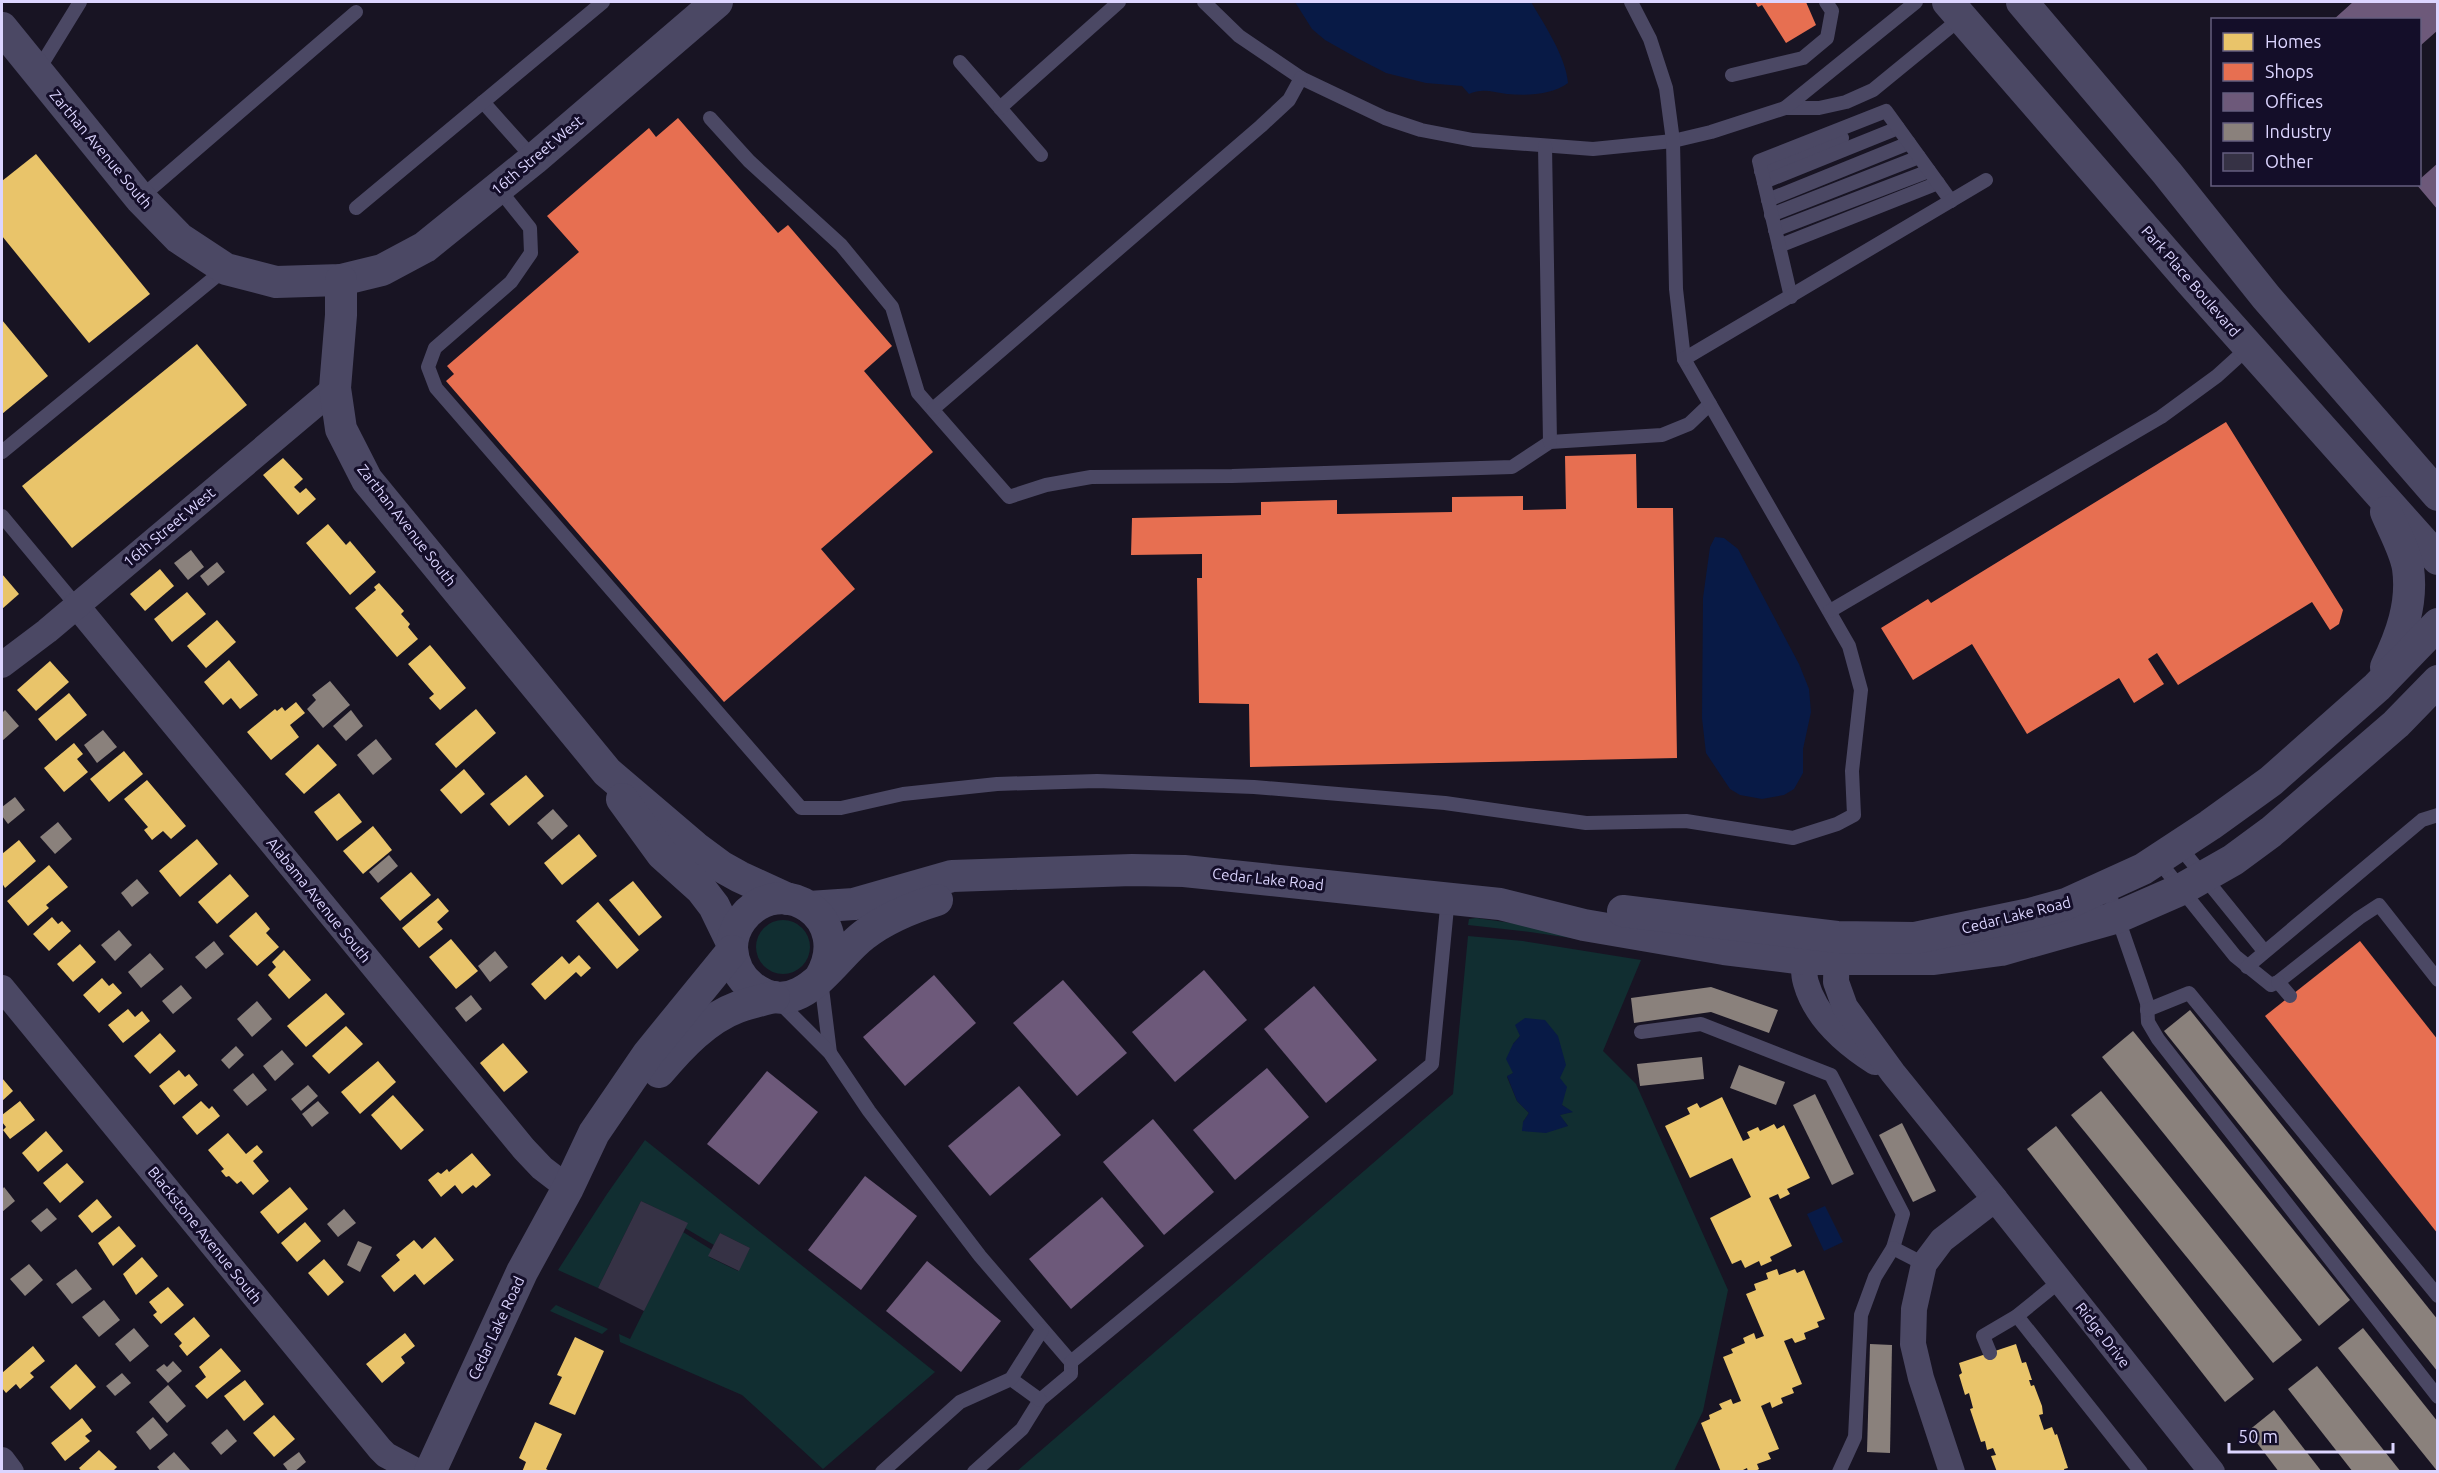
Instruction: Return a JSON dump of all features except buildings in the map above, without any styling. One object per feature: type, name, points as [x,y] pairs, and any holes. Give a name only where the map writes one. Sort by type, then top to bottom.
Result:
[{"type":"street","name":"16th Street West","points":[[341,280],[382,270],[425,247],[534,159],[717,2]]},
{"type":"street","points":[[2022,2],[2167,173],[2266,297],[2426,477],[2438,495]]},
{"type":"street","name":"Park Place Boulevard","points":[[1963,7],[2249,347],[2438,559]]},
{"type":"street","name":"Zarthan Avenue South","points":[[2,28],[140,198],[179,238],[226,268],[276,282],[341,280],[341,315],[335,388],[341,429],[367,480],[607,772],[722,867],[799,903]]},
{"type":"street","name":"16th Street West","points":[[2,665],[76,606],[335,388]]},
{"type":"street","points":[[2377,687],[2404,625],[2409,592],[2408,567],[2379,495]]},
{"type":"street","name":"Alabama Avenue South","points":[[76,606],[524,1149],[542,1168],[568,1188]]},
{"type":"street","name":"Cedar Lake Road","points":[[1836,949],[1931,936],[2030,914],[2066,904],[2106,887],[2168,853],[2271,781],[2377,687],[2438,624]]},
{"type":"street","name":"Cedar Lake Road","points":[[430,1472],[522,1272],[568,1188],[594,1134],[628,1081],[732,947],[739,923],[752,909],[769,900],[799,903],[870,900],[952,876],[1036,875],[1124,870],[1184,871],[1500,904],[1596,927],[1724,949],[1806,945],[1934,959],[2001,950],[2118,917],[2193,883],[2233,860],[2271,832],[2396,724],[2438,681]]},
{"type":"street","points":[[2396,724],[2438,703]]},
{"type":"street","name":"Zarthan Avenue South","points":[[607,772],[628,810],[662,854],[701,889],[714,906],[732,947]]},
{"type":"street","name":"Cedar Lake Road","points":[[568,1188],[610,1139],[659,1071],[698,1032],[726,1012],[774,997],[801,993],[820,978],[863,935],[910,908],[1036,875]]},
{"type":"street","points":[[799,903],[819,916],[830,940],[829,960],[820,978]]},
{"type":"street","name":"Ridge Drive","points":[[1806,945],[1805,981],[1816,1006],[1835,1032],[1861,1053],[1893,1073]]},
{"type":"street","points":[[732,947],[737,968],[747,983],[762,993],[774,997]]},
{"type":"street","name":"Ridge Drive","points":[[1836,949],[1836,982],[1845,1007],[1893,1073],[2212,1472]]},
{"type":"street","name":"Blackstone Avenue South","points":[[2,988],[380,1449],[386,1455],[418,1472]]},
{"type":"street","points":[[1952,1472],[1921,1378],[1913,1344],[1914,1309],[1924,1264],[1942,1240],[1995,1199]]},
{"type":"street","points":[[2,1460],[11,1472]]},
{"type":"lane","points":[[37,72],[80,2]]},
{"type":"lane","points":[[356,208],[603,2]]},
{"type":"lane","points":[[1000,108],[1119,2]]},
{"type":"lane","points":[[1204,2],[1239,36],[1301,78],[1384,118],[1421,130],[1473,140],[1593,149],[1673,141],[1711,132],[1785,108],[1828,106],[1846,102],[1874,90],[1963,7]]},
{"type":"lane","points":[[498,188],[530,228],[531,253],[512,282],[435,348],[428,367],[436,388],[801,808],[841,808],[903,794],[998,784],[1108,782],[1254,787],[1422,801],[1586,824],[1686,820],[1793,838],[1837,824],[1854,815],[1852,771],[1862,690],[1850,646],[1684,359],[1676,289],[1673,141],[1666,88],[1650,39],[1631,2]]},
{"type":"lane","points":[[1732,75],[1803,58],[1827,38],[1832,11],[1826,2]]},
{"type":"lane","points":[[1785,108],[1916,2]]},
{"type":"lane","points":[[140,198],[356,12]]},
{"type":"lane","points":[[960,62],[1041,155]]},
{"type":"lane","points":[[933,409],[1262,126],[1289,100],[1301,78]]},
{"type":"lane","points":[[483,102],[534,159]]},
{"type":"lane","points":[[1791,297],[1759,161],[1886,111],[1951,201]]},
{"type":"lane","points":[[710,118],[749,161],[841,245],[892,307],[918,393],[1009,497],[1046,484],[1091,477],[1232,476],[1512,467],[1550,442],[1662,435],[1689,424],[1710,404]]},
{"type":"lane","points":[[1762,177],[1895,123]]},
{"type":"lane","points":[[1768,200],[1909,143]]},
{"type":"lane","points":[[1545,146],[1550,442]]},
{"type":"lane","points":[[1771,215],[1919,157]]},
{"type":"lane","points":[[1775,230],[1929,171]]},
{"type":"lane","points":[[1684,359],[1986,180]]},
{"type":"lane","points":[[1779,246],[1938,183]]},
{"type":"lane","points":[[2,452],[226,268]]},
{"type":"lane","points":[[1830,611],[2162,417],[2217,376],[2249,347]]},
{"type":"lane","points":[[2,516],[76,606]]},
{"type":"lane","points":[[2247,967],[2422,820],[2438,815]]},
{"type":"lane","points":[[2168,853],[2193,883],[2264,951]]},
{"type":"lane","points":[[2168,853],[2193,883],[2235,956],[2271,984],[2278,982],[2379,905],[2438,980]]},
{"type":"lane","points":[[2106,887],[2141,985],[2148,1022],[2158,1039],[2438,1397]]},
{"type":"lane","points":[[1071,1362],[1432,1064],[1448,897]]},
{"type":"lane","points":[[820,978],[830,1053]]},
{"type":"lane","points":[[2278,982],[2290,996]]},
{"type":"lane","points":[[2147,1010],[2189,993],[2438,1296]]},
{"type":"lane","points":[[774,997],[830,1053],[869,1111],[980,1256],[1071,1362],[1071,1374],[1040,1400],[1022,1429],[974,1472]]},
{"type":"lane","points":[[1641,1032],[1701,1024],[1831,1075],[1903,1214],[1893,1248],[1875,1277],[1861,1315],[1855,1437],[1839,1472]]},
{"type":"lane","points":[[1893,1248],[1924,1264]]},
{"type":"lane","points":[[1990,1353],[1983,1336],[2017,1316],[2060,1281]]},
{"type":"lane","points":[[2017,1316],[2141,1472]]},
{"type":"lane","points":[[882,1472],[960,1402],[1011,1379],[1042,1329]]},
{"type":"lane","points":[[1011,1379],[1040,1400]]},
{"type":"green space","points":[[1469,919],[1540,927],[1646,949],[1468,925]]},
{"type":"green space","points":[[778,920],[788,920],[798,924],[806,932],[810,947],[806,962],[798,970],[788,974],[778,974],[768,970],[760,962],[756,952],[756,942],[760,932],[768,924]]},
{"type":"green space","points":[[1468,936],[1523,941],[1641,960],[1603,1051],[1636,1084],[1728,1290],[1703,1411],[1674,1471],[1016,1472],[1453,1094]],"holes":[[[1520,1036],[1562,1105],[1572,1112],[1559,1115],[1568,1126],[1523,1122],[1529,1113],[1517,1101],[1507,1077],[1513,1073],[1513,1044]]]},
{"type":"green space","points":[[645,1140],[935,1372],[823,1469],[742,1395],[620,1342],[619,1334],[630,1339],[683,1232],[712,1250],[709,1257],[738,1271],[750,1248],[720,1233],[714,1245],[685,1228],[687,1223],[641,1201],[598,1288],[558,1270]]},
{"type":"green space","points":[[556,1305],[608,1329],[602,1334],[550,1311]]},
{"type":"water","points":[[1295,2],[1531,2],[1559,52],[1568,83],[1554,90],[1530,95],[1483,91],[1469,94],[1462,86],[1426,83],[1386,73],[1325,40],[1312,29]]},
{"type":"water","points":[[1715,537],[1724,538],[1738,549],[1799,664],[1809,689],[1811,712],[1803,749],[1803,773],[1794,789],[1784,795],[1762,799],[1740,795],[1730,789],[1706,753],[1702,718],[1703,598],[1710,547]]},
{"type":"water","points":[[1525,1018],[1545,1020],[1558,1036],[1566,1065],[1560,1078],[1567,1087],[1562,1105],[1573,1112],[1560,1115],[1568,1126],[1546,1133],[1522,1131],[1523,1122],[1529,1113],[1517,1101],[1507,1076],[1513,1073],[1506,1059],[1513,1044],[1520,1036],[1515,1025]]},
{"type":"water","points":[[1825,1206],[1843,1242],[1824,1251],[1807,1214]]}]
